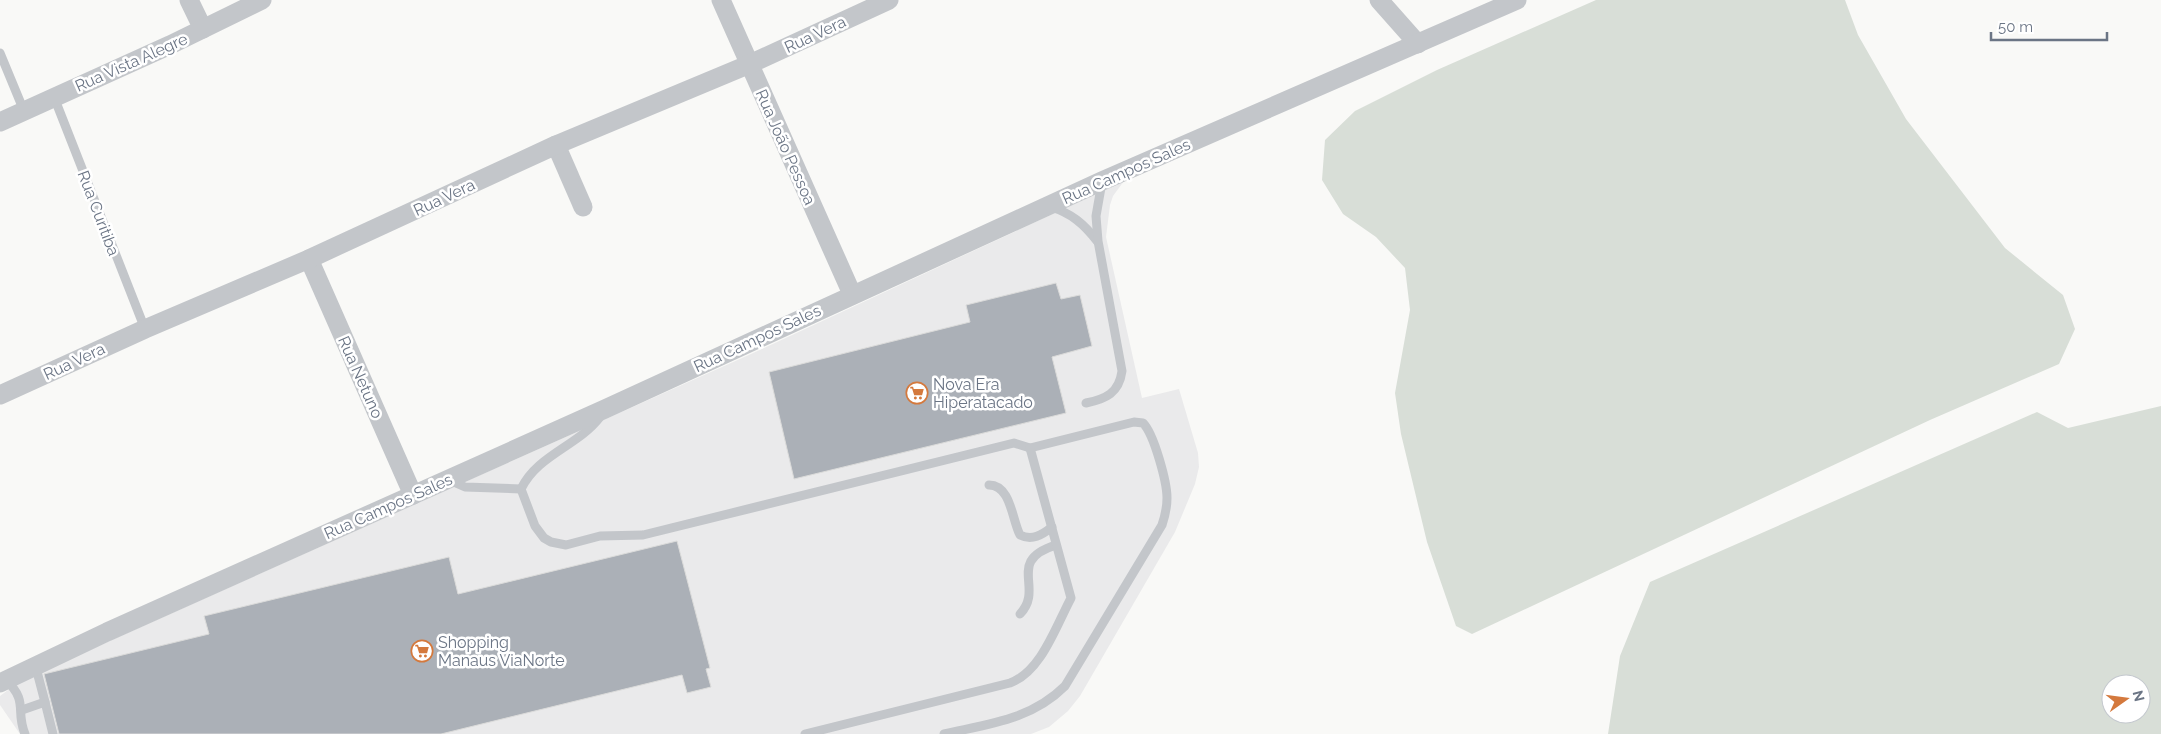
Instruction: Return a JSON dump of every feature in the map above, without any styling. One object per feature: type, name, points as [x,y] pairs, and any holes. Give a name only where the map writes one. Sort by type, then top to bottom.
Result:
[{"type":"street","points":[[190,0],[203,29]]},
{"type":"street","name":"Rua Vista Alegre","points":[[0,122],[262,0]]},
{"type":"street","name":"Rua João Pessoa","points":[[721,0],[852,294]]},
{"type":"street","name":"Rua Vera","points":[[0,395],[145,329],[309,259],[556,145],[750,64],[889,0]]},
{"type":"street","points":[[1379,0],[1418,44]]},
{"type":"street","name":"Rua Campos Sales","points":[[3,681],[35,664],[605,409],[852,294],[1102,181],[1517,0]]},
{"type":"street","points":[[556,145],[583,207]]},
{"type":"street","name":"Rua Netuno","points":[[309,259],[412,495]]},
{"type":"lane","points":[[0,52],[24,111]]},
{"type":"lane","name":"Rua Curitiba","points":[[54,97],[145,329]]},
{"type":"lane","points":[[1086,403],[1105,399],[1110,395],[1119,384],[1122,371],[1098,241],[1096,216],[1102,181]]},
{"type":"lane","points":[[1048,206],[1067,212],[1076,218],[1098,241]]},
{"type":"lane","points":[[521,489],[534,469],[587,430],[605,409]]},
{"type":"lane","points":[[521,489],[539,532],[550,542],[566,545],[600,536],[643,535],[1014,443],[1030,448],[1134,422],[1143,423],[1152,434],[1167,492],[1165,518],[1162,526],[1065,686],[1054,697],[1027,713],[944,734]]},
{"type":"lane","points":[[804,734],[1010,683],[1023,677],[1035,665],[1071,598],[1030,448]]},
{"type":"lane","points":[[446,479],[465,487],[521,489]]},
{"type":"lane","points":[[989,485],[994,485],[1004,492],[1020,535],[1030,538],[1036,537],[1052,527]]},
{"type":"lane","points":[[1020,614],[1028,602],[1029,570],[1033,556],[1056,544]]},
{"type":"lane","points":[[35,664],[53,734]]},
{"type":"lane","points":[[3,681],[18,692],[22,710],[21,724],[25,734]]},
{"type":"lane","points":[[22,710],[45,702]]},
{"type":"shaded area","points":[[1596,0],[1845,0],[1858,35],[1906,119],[2005,248],[2063,295],[2075,329],[2059,364],[1930,420],[1472,634],[1456,626],[1427,542],[1401,434],[1395,393],[1410,310],[1405,268],[1376,237],[1343,214],[1322,180],[1325,140],[1355,111],[1437,70]]},
{"type":"shaded area","points":[[1124,181],[1113,196],[1110,205],[1106,237],[1142,398],[1179,389],[1198,453],[1199,467],[1195,484],[1175,532],[1080,696],[1068,711],[1049,727],[1031,734],[20,734],[0,705],[0,696],[20,681],[751,354]]},
{"type":"shaded area","points":[[2161,406],[2161,734],[1608,734],[1620,656],[1650,582],[2037,412],[2068,428]]},
{"type":"building","name":"Nova Era Hiperatacado","points":[[1056,283],[1061,299],[1080,295],[1092,346],[1052,357],[1066,413],[794,479],[769,372],[970,322],[966,305]]},
{"type":"building","name":"Shopping Manaus ViaNorte","points":[[677,541],[710,668],[706,669],[711,687],[687,693],[682,675],[441,734],[59,734],[44,674],[209,634],[204,616],[449,557],[458,594]]},
{"type":"place","name":"Nova Era Hiperatacado","points":[[917,393]]},
{"type":"place","name":"Shopping Manaus ViaNorte","points":[[422,651]]}]
